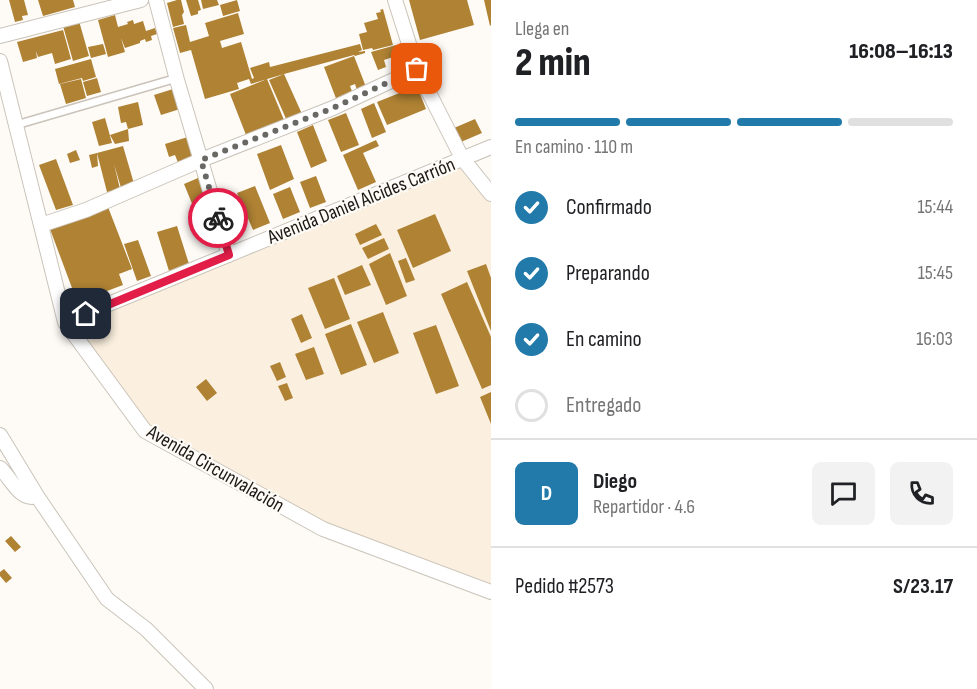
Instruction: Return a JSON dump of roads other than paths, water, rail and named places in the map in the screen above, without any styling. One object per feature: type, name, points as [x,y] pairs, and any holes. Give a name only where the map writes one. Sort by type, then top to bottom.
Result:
[{"type":"street","points":[[0,36],[141,0]]},
{"type":"street","points":[[156,0],[229,255]]},
{"type":"street","points":[[395,0],[417,69],[462,158],[491,194]]},
{"type":"street","name":"Avenida Circunvalación","points":[[0,61],[65,322],[145,431],[323,529],[491,592]]},
{"type":"street","points":[[41,225],[86,210],[201,160],[333,108],[417,69]]},
{"type":"street","name":"Avenida Daniel Alcides Carrión","points":[[65,322],[491,147]]},
{"type":"street","points":[[0,435],[37,495],[107,598],[146,629],[206,689]]},
{"type":"street","points":[[0,468],[22,494],[28,497],[37,495]]},
{"type":"lane","points":[[16,125],[177,78]]}]
